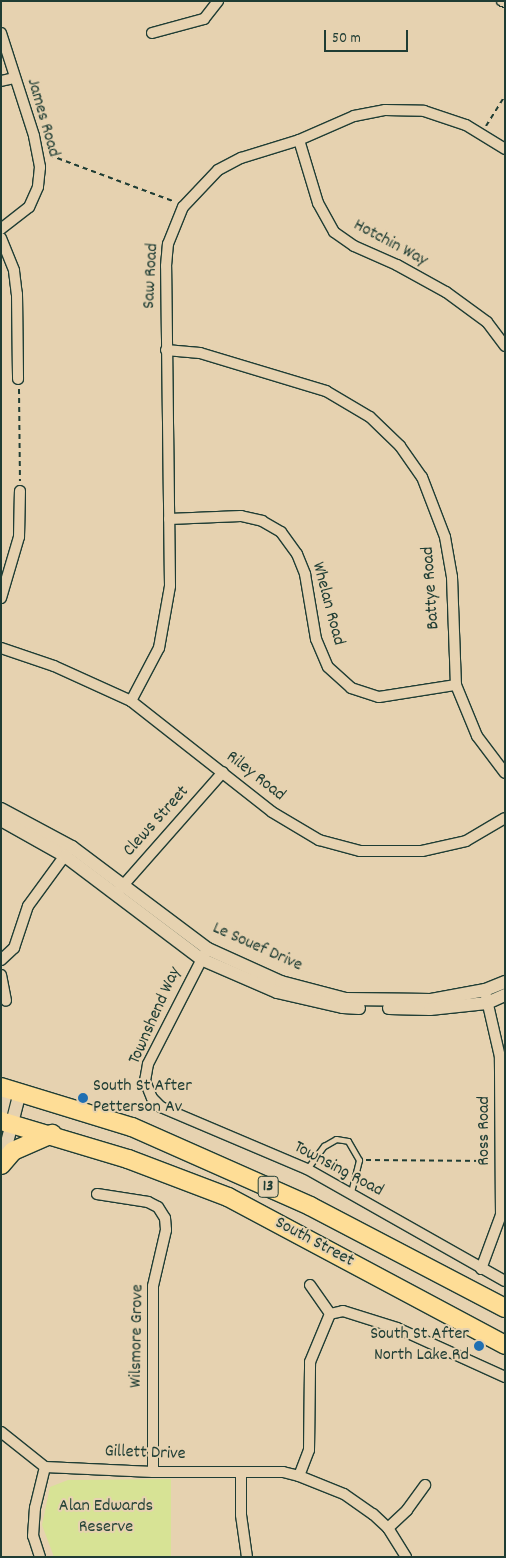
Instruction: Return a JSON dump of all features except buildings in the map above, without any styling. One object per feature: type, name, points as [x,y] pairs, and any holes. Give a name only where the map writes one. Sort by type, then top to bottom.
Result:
[{"type":"highway","name":"South Street","points":[[10,1089],[132,1127],[310,1206],[505,1308]]},
{"type":"highway","name":"South Street","points":[[5,1119],[228,1197],[505,1345]]},
{"type":"highway","points":[[1,1165],[13,1152],[52,1134]]},
{"type":"street","points":[[152,33],[204,19],[218,1]]},
{"type":"street","name":"James Road","points":[[1,33],[39,155],[38,187],[29,206],[1,229]]},
{"type":"street","points":[[1,81],[14,78]]},
{"type":"street","name":"Saw Road","points":[[131,701],[159,648],[167,616],[170,586],[166,350],[168,244],[183,206],[218,170],[241,158],[299,140],[354,116],[385,110],[424,111],[445,116],[481,134],[505,149]]},
{"type":"street","name":"Hotchin Way","points":[[299,140],[318,203],[334,232],[354,246],[397,265],[446,292],[487,322],[505,346]]},
{"type":"street","points":[[1,238],[14,271],[17,294],[18,379]]},
{"type":"street","name":"Battye Road","points":[[166,350],[200,353],[326,391],[370,417],[400,446],[422,477],[445,537],[452,577],[456,685],[477,736],[505,773]]},
{"type":"street","points":[[1,598],[19,537],[20,491]]},
{"type":"street","name":"Whelan Road","points":[[169,519],[241,516],[262,521],[280,532],[297,554],[305,574],[316,639],[328,667],[351,688],[380,697],[456,685]]},
{"type":"street","name":"Riley Road","points":[[1,648],[54,666],[131,701],[272,812],[320,840],[360,851],[422,851],[466,841],[505,818]]},
{"type":"street","name":"Clews Street","points":[[115,895],[223,772]]},
{"type":"street","name":"Le Souef Drive","points":[[1,809],[68,852],[124,884],[204,954],[281,982],[346,999],[431,1000],[485,990],[505,982]]},
{"type":"street","name":"Le Souef Drive","points":[[1,820],[68,852],[115,895],[204,954],[277,992],[343,1008],[430,1009],[487,1003],[505,995]]},
{"type":"street","points":[[1,960],[14,948],[28,906],[68,852]]},
{"type":"street","name":"Townshend Way","points":[[152,1098],[145,1081],[148,1064],[204,954]]},
{"type":"street","points":[[1,975],[6,1001]]},
{"type":"street","name":"Ross Road","points":[[481,1269],[501,1215],[500,1057],[485,990]]},
{"type":"street","points":[[1,1165],[10,1089]]},
{"type":"street","name":"Townsing Road","points":[[152,1098],[161,1107],[306,1170],[351,1193],[505,1281]]},
{"type":"street","name":"Wilsmore Grove","points":[[97,1194],[148,1202],[158,1208],[165,1218],[166,1230],[153,1286],[153,1472]]},
{"type":"street","points":[[310,1285],[330,1314]]},
{"type":"street","points":[[330,1314],[343,1312],[397,1328],[505,1377]]},
{"type":"street","points":[[299,1476],[309,1450],[310,1362],[330,1314]]},
{"type":"street","points":[[1,1432],[45,1467],[35,1508],[33,1536],[40,1557]]},
{"type":"street","name":"Gillett Drive","points":[[45,1467],[153,1472],[283,1472],[299,1476],[344,1494],[388,1528],[406,1557]]},
{"type":"street","points":[[241,1472],[241,1515],[247,1557]]},
{"type":"street","points":[[388,1528],[407,1510],[425,1485]]},
{"type":"lane","points":[[306,1170],[324,1146],[336,1139],[348,1141],[359,1160],[351,1193]]},
{"type":"path","points":[[481,134],[505,96]]},
{"type":"path","points":[[39,155],[53,155],[183,206]]},
{"type":"path","points":[[18,379],[20,491]]},
{"type":"path","points":[[359,1160],[501,1162]]},
{"type":"green space","name":"Alan Edwards Reserve","points":[[171,1479],[171,1557],[54,1557],[42,1525],[50,1487],[68,1480]]},
{"type":"place","name":"South St After Petterson Av","points":[[83,1098]]},
{"type":"place","name":"South St After North Lake Rd","points":[[479,1346]]}]
